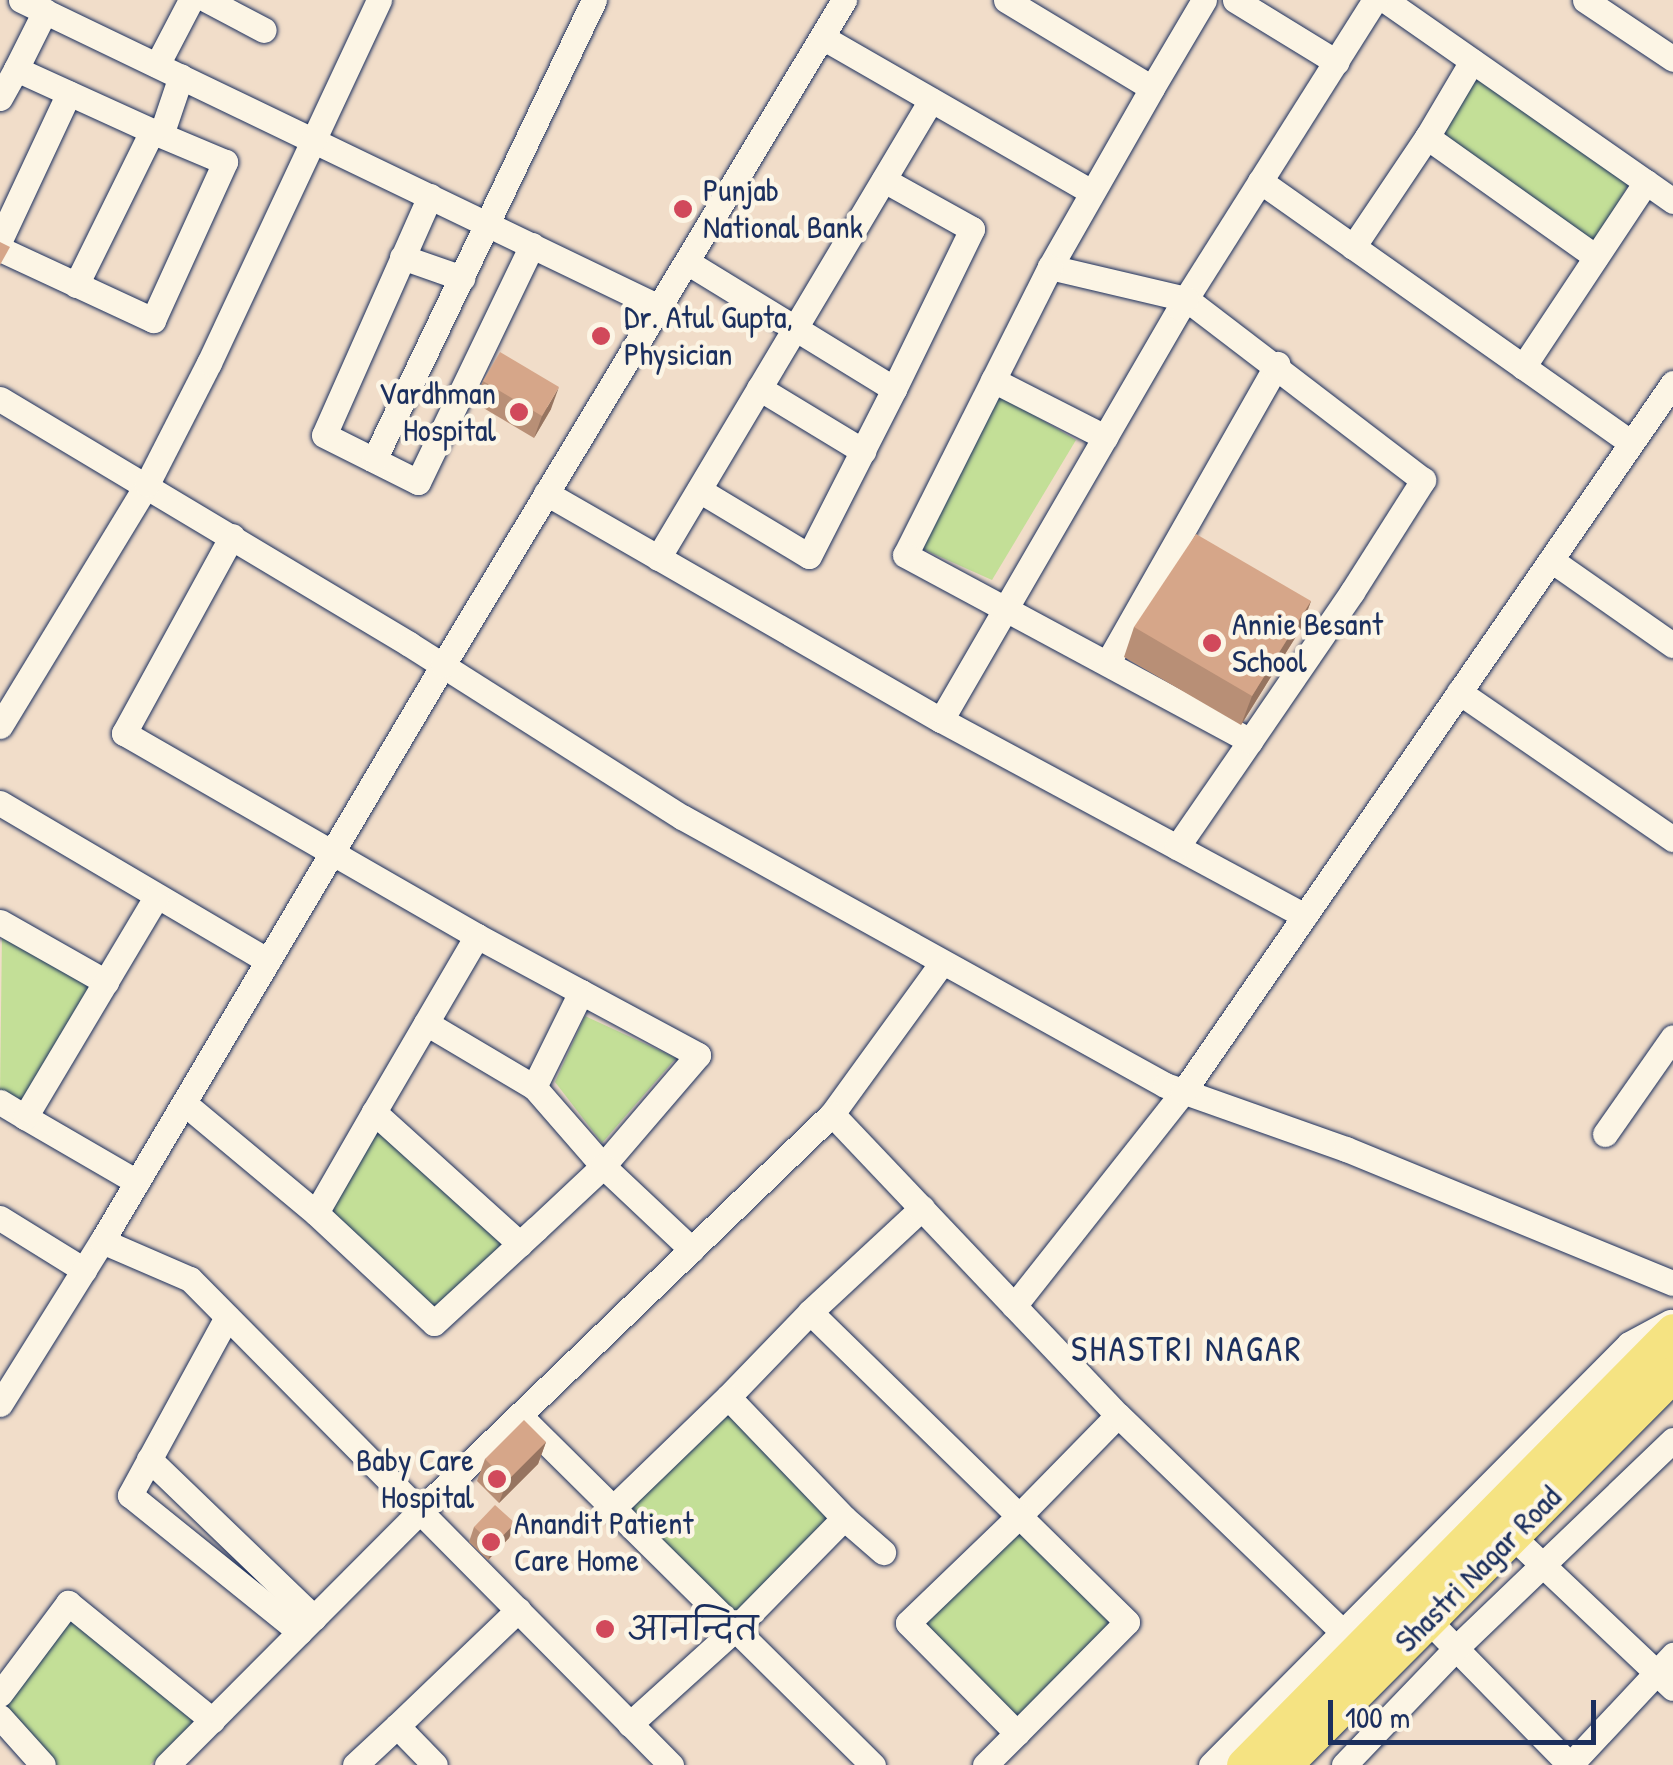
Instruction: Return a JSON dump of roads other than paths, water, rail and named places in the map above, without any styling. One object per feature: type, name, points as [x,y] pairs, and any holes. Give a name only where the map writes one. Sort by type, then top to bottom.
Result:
[{"type":"highway","points":[[1244,1765],[1353,1642],[1673,1332]]},
{"type":"highway","name":"Shastri Nagar Road","points":[[1295,1761],[1428,1620],[1671,1379]]},
{"type":"street","points":[[21,0],[659,307]]},
{"type":"street","points":[[76,285],[156,133],[169,70],[192,0]]},
{"type":"street","points":[[207,0],[256,17]]},
{"type":"street","points":[[0,726],[147,484],[378,0]]},
{"type":"street","points":[[374,460],[594,0]]},
{"type":"street","points":[[0,1404],[102,1241],[443,664],[844,0]]},
{"type":"street","points":[[1006,0],[1152,88]]},
{"type":"street","points":[[1204,0],[1050,266],[905,555],[1006,606],[1250,741]]},
{"type":"street","points":[[1235,0],[1336,62]]},
{"type":"street","points":[[941,720],[1186,299],[1375,0]]},
{"type":"street","points":[[1385,0],[1673,201]]},
{"type":"street","points":[[1585,0],[1673,58]]},
{"type":"street","points":[[0,98],[45,12]]},
{"type":"street","points":[[822,37],[1092,192]]},
{"type":"street","points":[[1353,247],[1427,138],[1472,61]]},
{"type":"street","points":[[0,250],[153,320],[225,162],[16,69]]},
{"type":"street","points":[[0,240],[68,92]]},
{"type":"street","points":[[658,558],[931,100]]},
{"type":"street","points":[[1427,138],[1596,257]]},
{"type":"street","points":[[699,490],[809,556],[972,229],[884,180]]},
{"type":"street","points":[[1260,181],[1631,443]]},
{"type":"street","points":[[1523,367],[1646,182]]},
{"type":"street","points":[[430,196],[324,435],[418,482],[532,245]]},
{"type":"street","points":[[402,257],[462,278]]},
{"type":"street","points":[[688,262],[894,389]]},
{"type":"street","points":[[1050,266],[1186,299],[1277,364],[1423,480],[1177,847]]},
{"type":"street","points":[[1108,662],[1277,364]]},
{"type":"street","points":[[993,380],[1104,437]]},
{"type":"street","points":[[1014,1306],[1183,1092],[1673,382]]},
{"type":"street","points":[[760,388],[862,451]]},
{"type":"street","points":[[4,412],[147,484],[443,664],[682,817],[941,964],[1183,1092],[1346,1149],[1673,1283]]},
{"type":"street","points":[[546,493],[941,720],[1305,916]]},
{"type":"street","points":[[184,1103],[316,1212],[434,1323],[603,1166],[698,1055],[478,936],[124,733],[232,536]]},
{"type":"street","points":[[1551,560],[1673,645]]},
{"type":"street","points":[[1459,692],[1673,839]]},
{"type":"street","points":[[0,803],[268,961]]},
{"type":"street","points":[[26,1117],[157,896]]},
{"type":"street","points":[[0,922],[106,982]]},
{"type":"street","points":[[316,1212],[478,936]]},
{"type":"street","points":[[167,1765],[420,1511],[832,1114],[941,964]]},
{"type":"street","points":[[534,1087],[582,992]]},
{"type":"street","points":[[426,1023],[534,1087],[603,1166],[692,1250]]},
{"type":"street","points":[[1604,1134],[1673,1037]]},
{"type":"street","points":[[0,1102],[137,1182]]},
{"type":"street","points":[[374,1112],[520,1244]]},
{"type":"street","points":[[832,1114],[1118,1416],[1353,1642]]},
{"type":"street","points":[[612,1508],[810,1312],[922,1208]]},
{"type":"street","points":[[0,1218],[84,1270]]},
{"type":"street","points":[[102,1241],[190,1279],[672,1765]]},
{"type":"street","points":[[810,1312],[1126,1622],[985,1765]]},
{"type":"street","points":[[227,1317],[130,1495],[307,1625]]},
{"type":"street","points":[[1211,1765],[1353,1642],[1629,1344],[1673,1321]]},
{"type":"street","points":[[728,1397],[844,1518],[884,1552]]},
{"type":"street","points":[[520,1416],[872,1765]]},
{"type":"street","points":[[1017,1733],[908,1623],[1118,1416]]},
{"type":"street","points":[[1344,1765],[1457,1647],[1673,1440]]},
{"type":"street","points":[[150,1459],[307,1625]]},
{"type":"street","points":[[630,1724],[735,1629],[844,1518]]},
{"type":"street","points":[[1428,1620],[1570,1765],[1667,1672],[1512,1536]]},
{"type":"street","points":[[0,1694],[68,1603],[212,1720]]},
{"type":"street","points":[[355,1765],[518,1610]]},
{"type":"street","points":[[0,1717],[43,1765]]},
{"type":"street","points":[[397,1726],[435,1765]]},
{"type":"place","name":"Punjab National Bank","points":[[683,209]]},
{"type":"place","name":"Dr. Atul Gupta, Physician","points":[[601,336]]},
{"type":"place","name":"Vardhman Hospital","points":[[519,412]]},
{"type":"place","name":"Annie Besant School","points":[[1212,643]]},
{"type":"place","name":"Baby Care Hospital","points":[[497,1479]]},
{"type":"place","name":"Anandit Patient Care Home","points":[[491,1542]]},
{"type":"place","name":"आनन्दित","points":[[605,1629]]},
{"type":"district","name":"SHASTRI NAGAR","points":[[1187,1349]]}]
